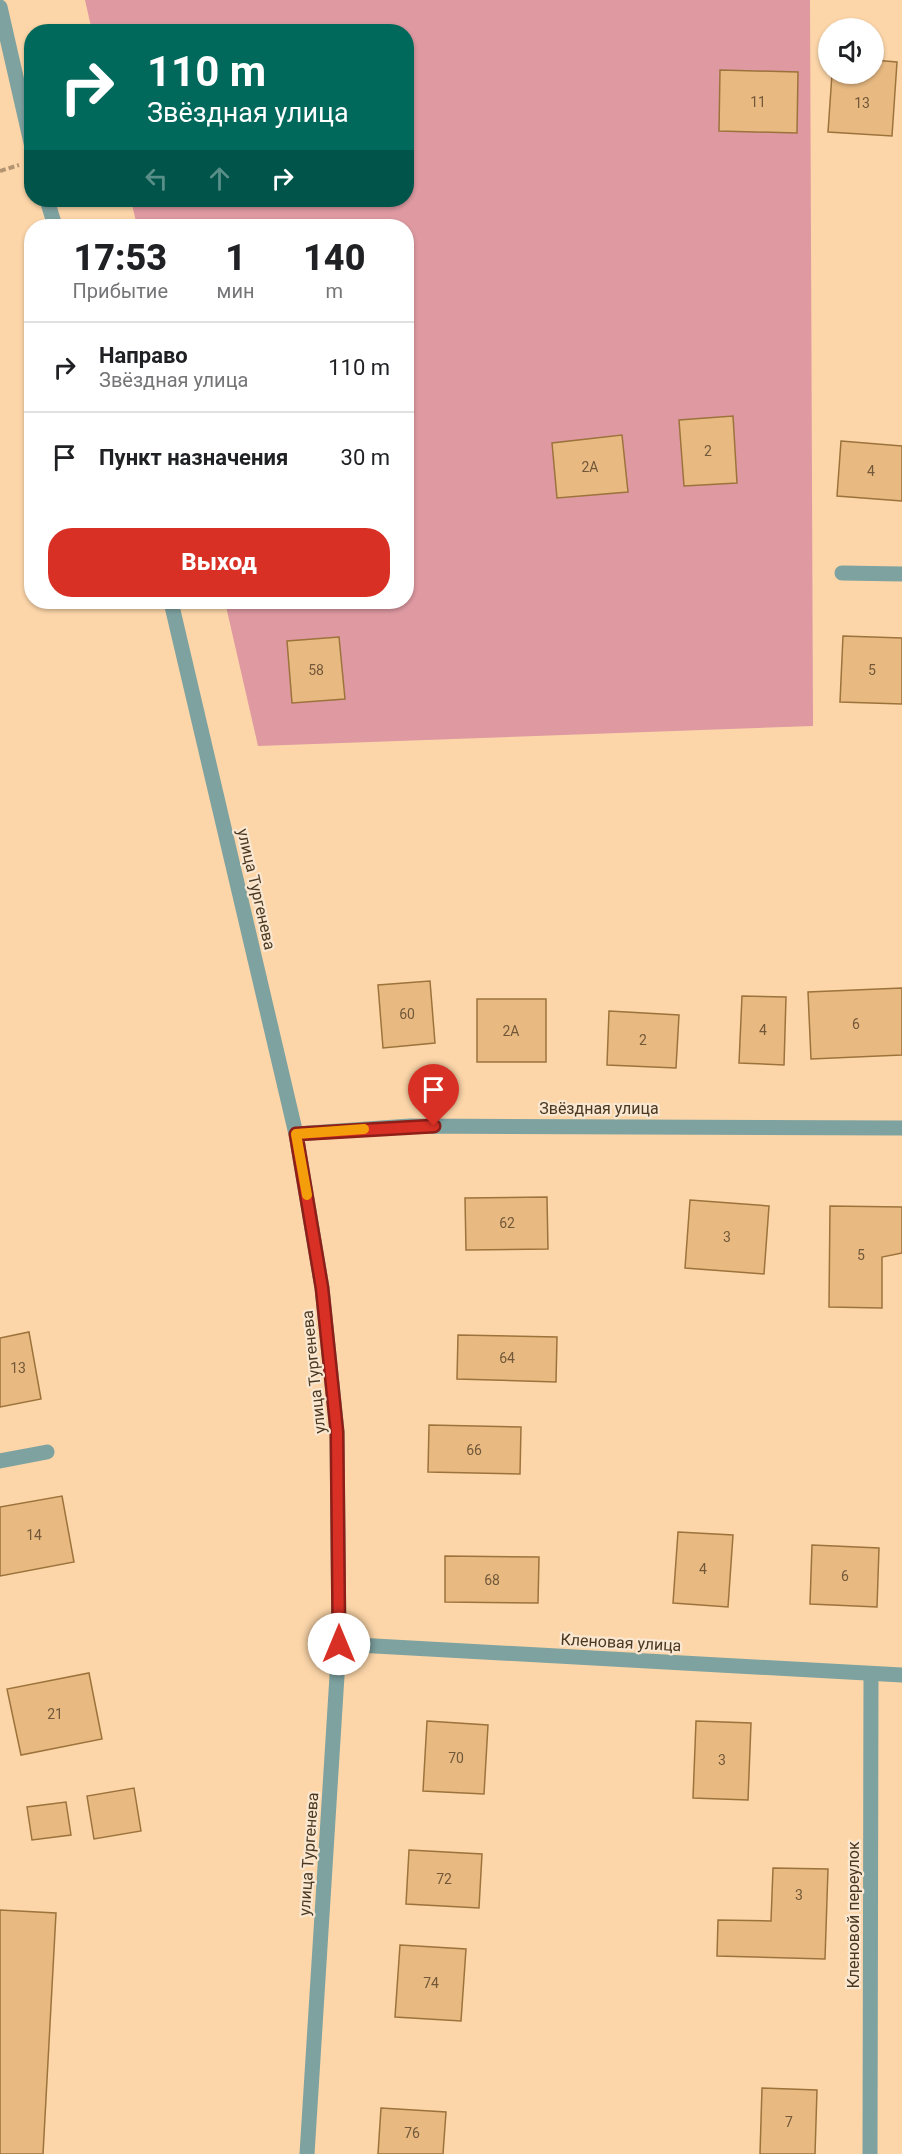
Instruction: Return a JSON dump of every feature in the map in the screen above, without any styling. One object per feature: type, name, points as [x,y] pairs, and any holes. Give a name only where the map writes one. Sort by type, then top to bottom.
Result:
[{"type":"street","points":[[0,7],[24,112]]},
{"type":"street","points":[[842,573],[902,574]]},
{"type":"street","name":"улица Тургенева","points":[[173,609],[296,1134],[322,1288],[337,1432],[339,1644],[307,2154]]},
{"type":"street","name":"Звёздная улица","points":[[296,1134],[411,1126],[902,1128]]},
{"type":"street","points":[[0,1461],[46,1452]]},
{"type":"street","name":"Кленовая улица","points":[[339,1644],[902,1675]]},
{"type":"street","name":"Кленовой переулок","points":[[870,2154],[871,1675]]},
{"type":"shaded area","points":[[85,0],[810,0],[813,726],[258,746],[227,609],[414,609],[414,219],[135,219],[133,207],[414,207],[414,24],[90,24]]},
{"type":"building","points":[[884,61],[897,62],[892,136],[828,132],[831,84],[884,84]]},
{"type":"building","points":[[720,70],[798,72],[797,133],[719,131]]},
{"type":"building","points":[[733,416],[737,483],[684,486],[679,420]]},
{"type":"building","points":[[622,435],[628,492],[557,498],[552,443]]},
{"type":"building","points":[[841,441],[902,446],[902,501],[837,496]]},
{"type":"building","points":[[843,636],[902,638],[902,704],[840,702]]},
{"type":"building","points":[[339,637],[345,699],[292,703],[287,641]]},
{"type":"building","points":[[430,981],[435,1043],[383,1048],[378,985]]},
{"type":"building","points":[[902,988],[902,1055],[811,1059],[808,992]]},
{"type":"building","points":[[742,996],[786,997],[784,1065],[739,1063]]},
{"type":"building","points":[[477,999],[546,999],[546,1062],[477,1062]]},
{"type":"building","points":[[609,1011],[679,1015],[676,1068],[607,1065]]},
{"type":"building","points":[[547,1197],[548,1249],[466,1250],[465,1198]]},
{"type":"building","points":[[690,1200],[769,1206],[764,1274],[685,1268]]},
{"type":"building","points":[[830,1206],[902,1207],[902,1253],[882,1257],[882,1308],[829,1307]]},
{"type":"building","points":[[29,1332],[41,1399],[0,1407],[0,1338]]},
{"type":"building","points":[[458,1335],[557,1337],[556,1382],[457,1379]]},
{"type":"building","points":[[429,1425],[521,1427],[520,1474],[428,1472]]},
{"type":"building","points":[[62,1496],[74,1562],[0,1576],[0,1507]]},
{"type":"building","points":[[678,1532],[733,1535],[728,1607],[673,1603]]},
{"type":"building","points":[[812,1545],[879,1548],[877,1607],[810,1604]]},
{"type":"building","points":[[445,1556],[539,1557],[538,1603],[445,1602]]},
{"type":"building","points":[[89,1673],[102,1739],[21,1755],[7,1689]]},
{"type":"building","points":[[427,1721],[488,1725],[484,1794],[423,1791]]},
{"type":"building","points":[[696,1721],[751,1723],[748,1800],[693,1798]]},
{"type":"building","points":[[134,1788],[141,1831],[94,1839],[87,1796]]},
{"type":"building","points":[[66,1802],[71,1835],[32,1840],[27,1807]]},
{"type":"building","points":[[409,1850],[482,1854],[479,1908],[406,1904]]},
{"type":"building","points":[[773,1868],[828,1869],[825,1959],[717,1956],[718,1920],[771,1921]]},
{"type":"building","points":[[0,1910],[56,1913],[43,2154],[0,2154]]},
{"type":"building","points":[[400,1945],[466,1949],[461,2021],[395,2017]]},
{"type":"building","points":[[762,2088],[817,2090],[815,2154],[760,2154]]},
{"type":"building","points":[[381,2108],[446,2112],[443,2154],[378,2154]]},
{"type":"slow traffic","points":[[307,1195],[296,1134],[364,1129]]},
{"type":"route","points":[[339,1644],[337,1432],[322,1288],[296,1134],[434,1126]]}]
